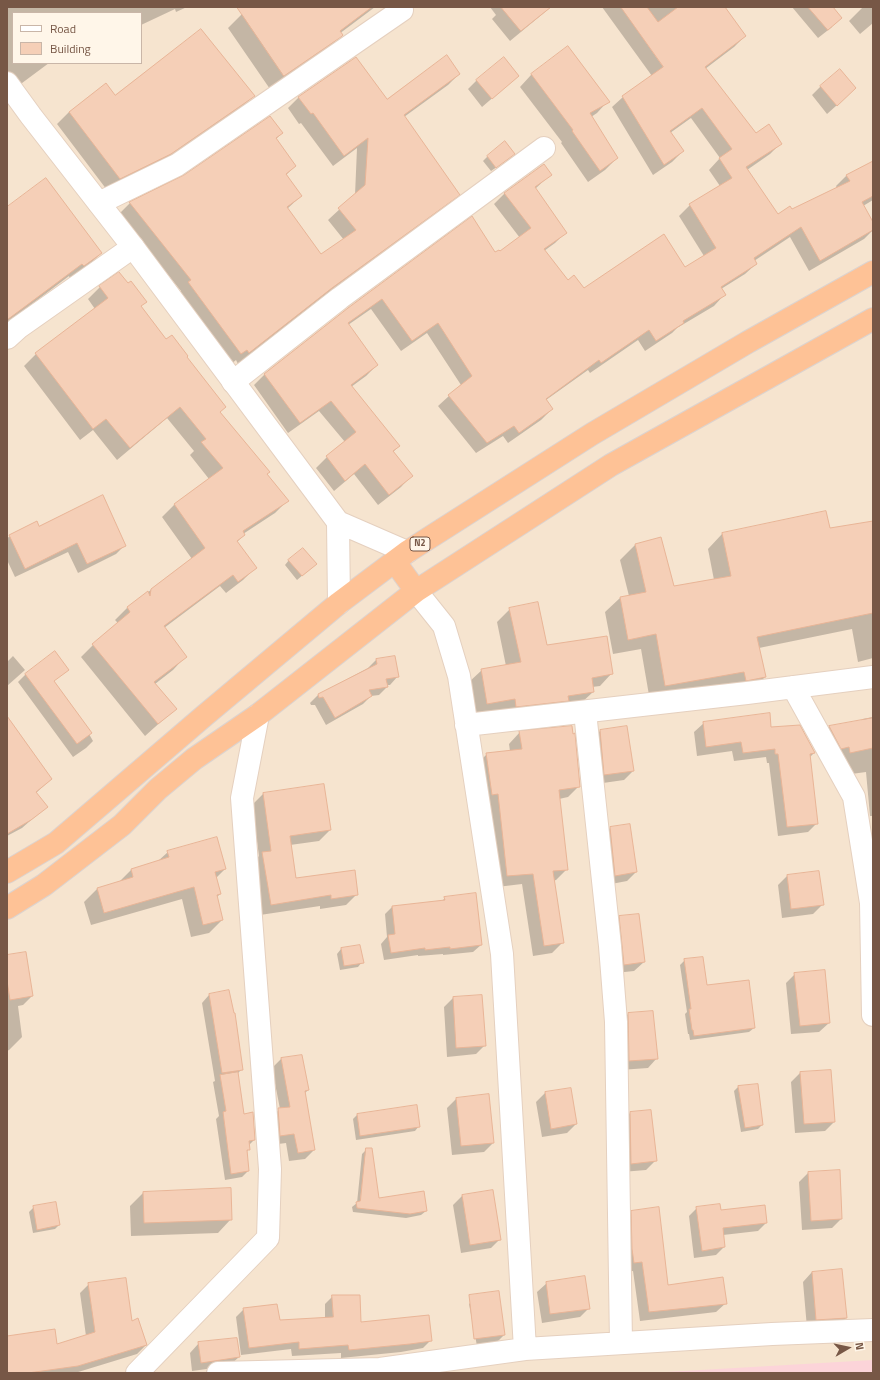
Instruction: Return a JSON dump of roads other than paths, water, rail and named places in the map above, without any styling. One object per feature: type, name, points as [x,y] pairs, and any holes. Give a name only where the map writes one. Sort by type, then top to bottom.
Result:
[{"type":"highway","name":"N2","points":[[7,872],[56,843],[339,603],[401,557],[592,434],[748,342],[873,272]]},
{"type":"highway","points":[[7,908],[44,885],[111,834],[158,789],[194,759],[258,715],[416,591],[611,465],[873,319]]},
{"type":"highway","points":[[401,557],[416,591]]},
{"type":"street","points":[[99,204],[177,165],[402,10]]},
{"type":"street","points":[[7,83],[133,247],[338,522],[401,557]]},
{"type":"street","points":[[233,382],[340,298],[544,148]]},
{"type":"street","points":[[7,338],[18,328],[133,247]]},
{"type":"street","points":[[338,522],[339,603]]},
{"type":"street","points":[[416,591],[444,626],[459,676],[502,954],[525,1349]]},
{"type":"street","points":[[466,725],[873,677]]},
{"type":"street","points":[[793,687],[854,797],[871,903],[873,1015]]},
{"type":"street","points":[[585,712],[610,946],[616,1022],[621,1343]]},
{"type":"street","points":[[137,1373],[268,1238],[270,1169],[242,798],[258,715]]},
{"type":"street","points":[[218,1373],[380,1369],[525,1349],[873,1330]]}]
